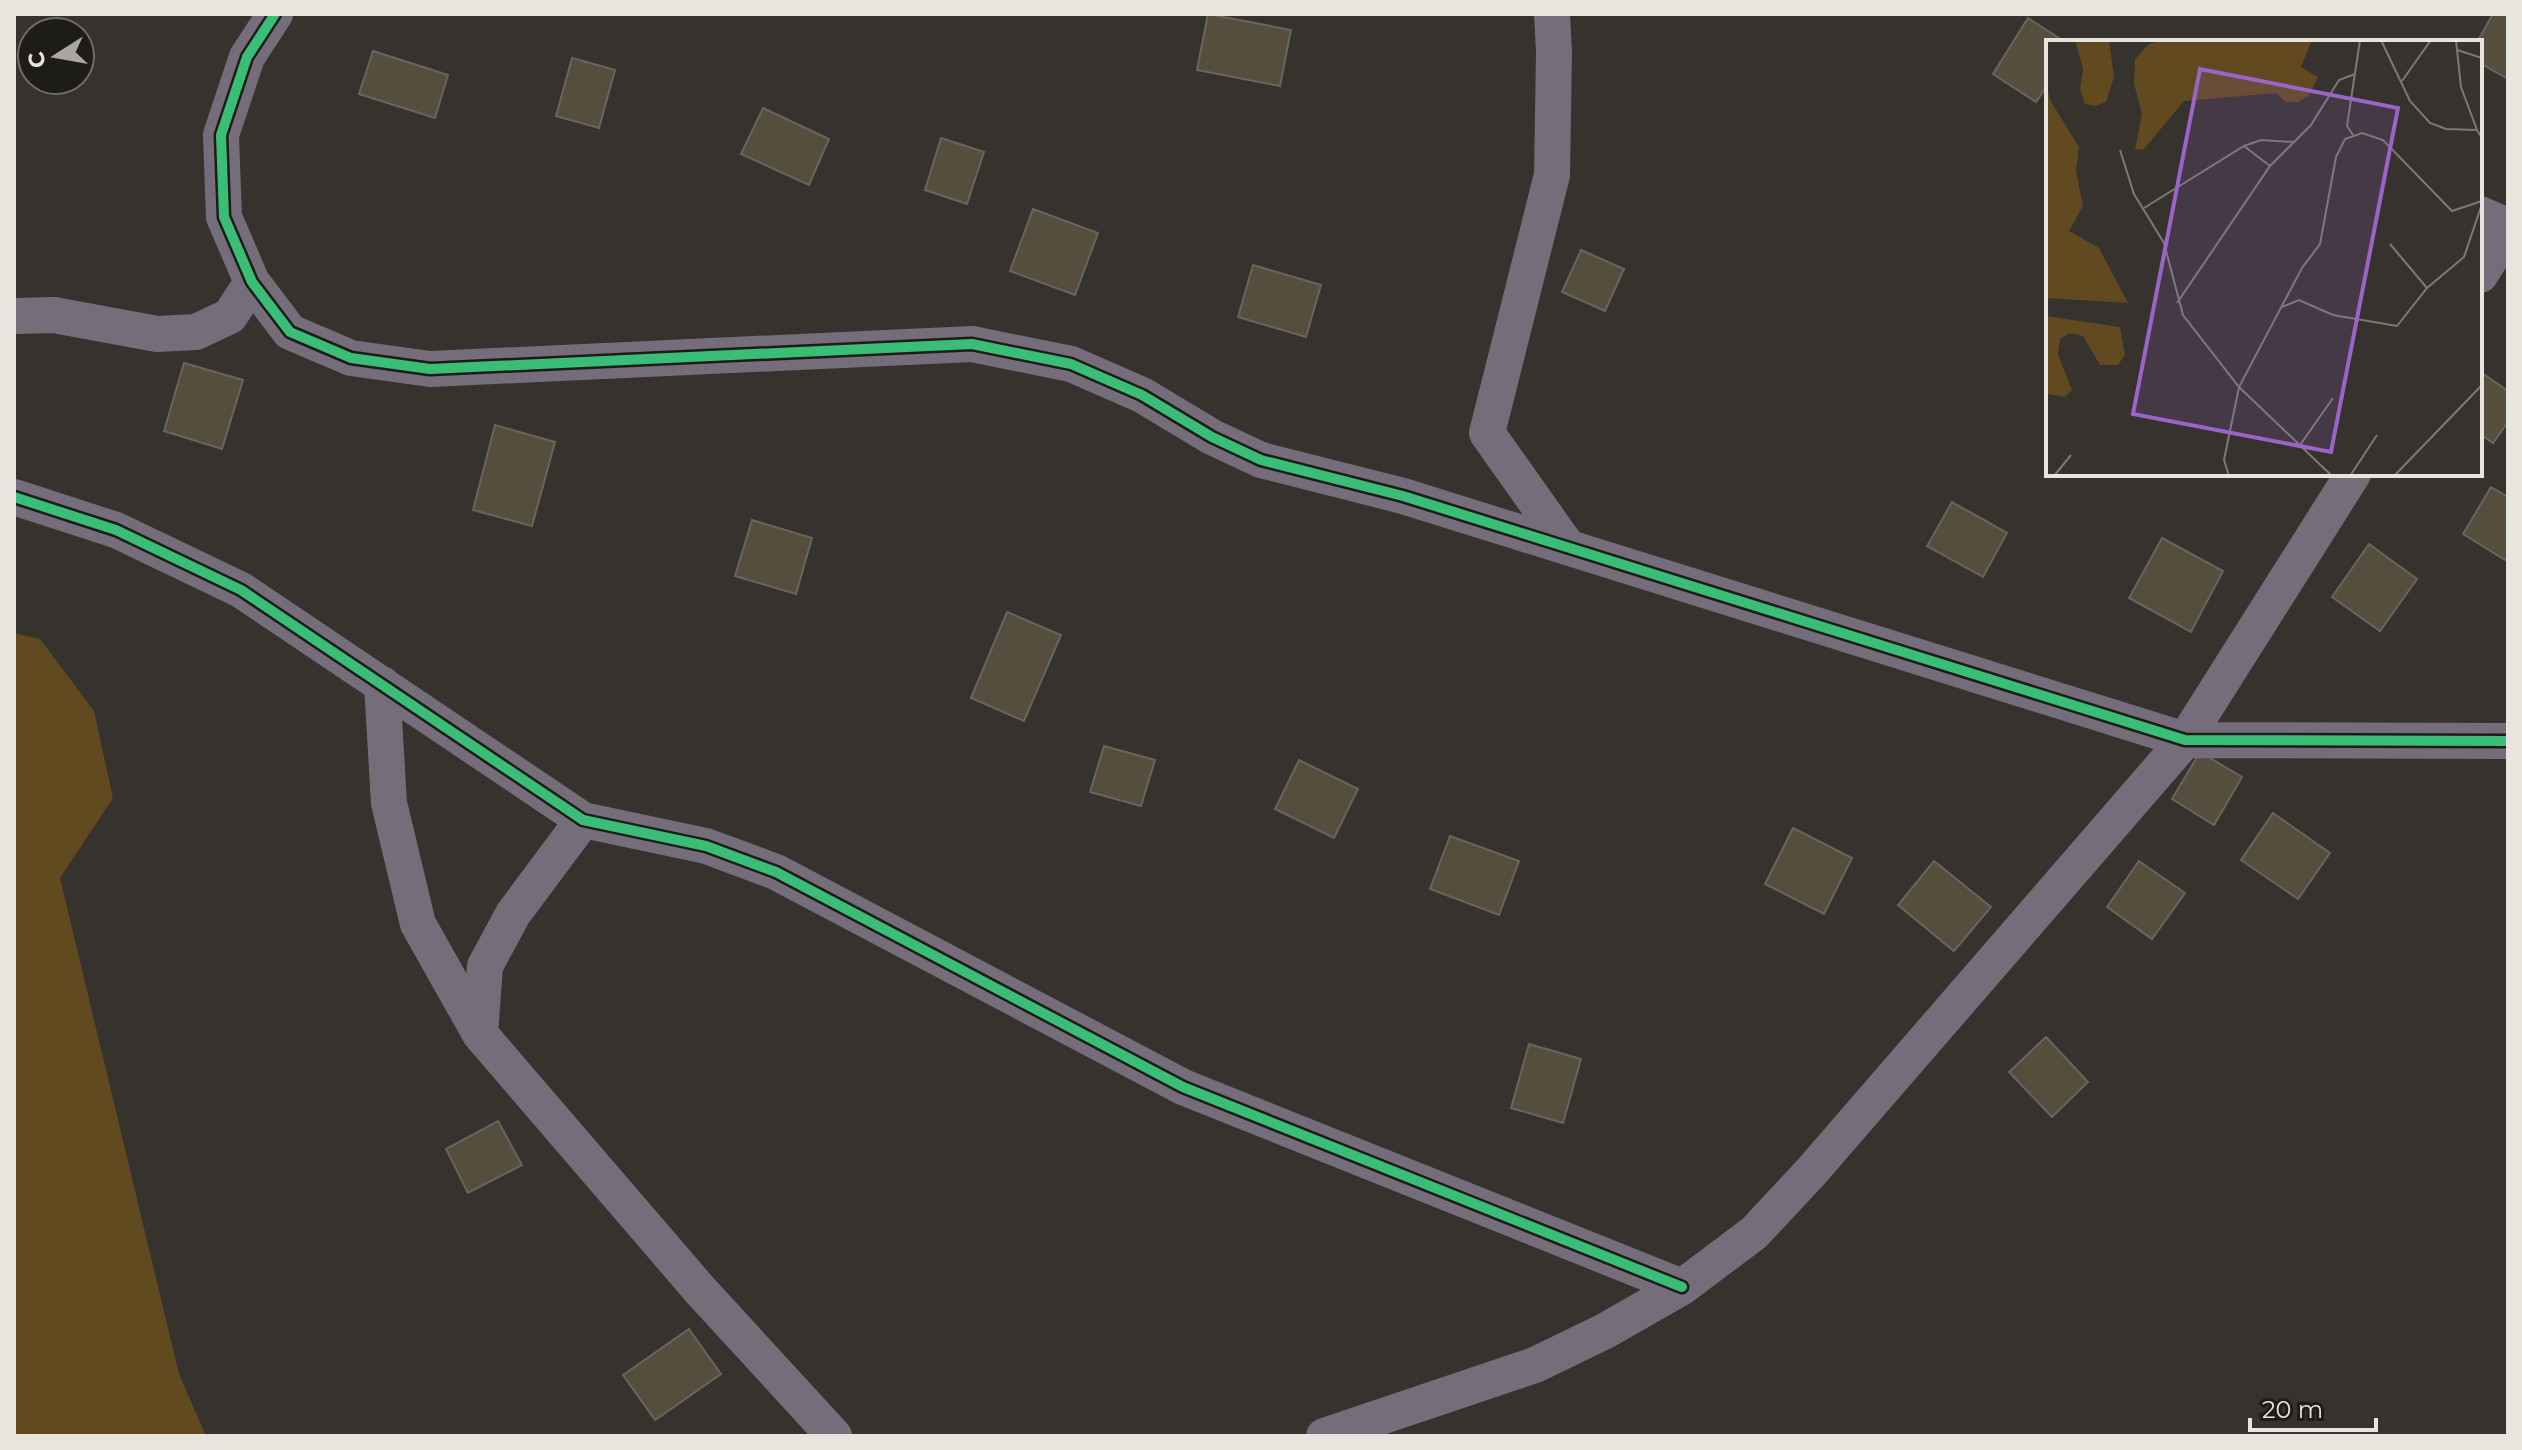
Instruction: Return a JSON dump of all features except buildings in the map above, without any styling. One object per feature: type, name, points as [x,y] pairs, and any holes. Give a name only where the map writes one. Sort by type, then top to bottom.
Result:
[{"type":"street","points":[[275,14],[247,57],[221,135],[224,217],[252,282],[290,332],[351,358],[430,369],[972,344],[1071,364],[1142,395],[1212,437],[1261,460],[1403,496],[2185,740],[2508,741]]},
{"type":"street","points":[[1552,14],[1552,175],[1487,433],[1567,546]]},
{"type":"street","points":[[2482,215],[2508,228],[2482,272]]},
{"type":"street","points":[[14,316],[54,315],[157,334],[196,332],[230,316],[252,282]]},
{"type":"street","points":[[1324,1436],[1535,1365],[1605,1331],[1682,1287],[1754,1233],[1811,1172],[2185,740],[2352,476]]},
{"type":"street","points":[[14,497],[116,530],[241,590],[583,820],[706,846],[776,872],[1183,1087],[1682,1287]]},
{"type":"street","points":[[382,684],[389,803],[418,924],[480,1034],[700,1290],[834,1436]]},
{"type":"street","points":[[480,1034],[485,966],[513,914],[583,820]]},
{"type":"shaded area","points":[[14,633],[40,639],[94,711],[113,798],[60,878],[179,1374],[206,1436],[14,1436]]},
{"type":"cycle path","points":[[275,14],[247,57],[221,135],[224,217],[252,282],[290,332],[351,358],[430,369],[972,344],[1071,364],[1142,395],[1212,437],[1261,460],[1403,496],[2185,740],[2508,741]]},
{"type":"cycle path","points":[[14,497],[116,530],[241,590],[583,820],[706,846],[776,872],[1183,1087],[1682,1287]]}]
